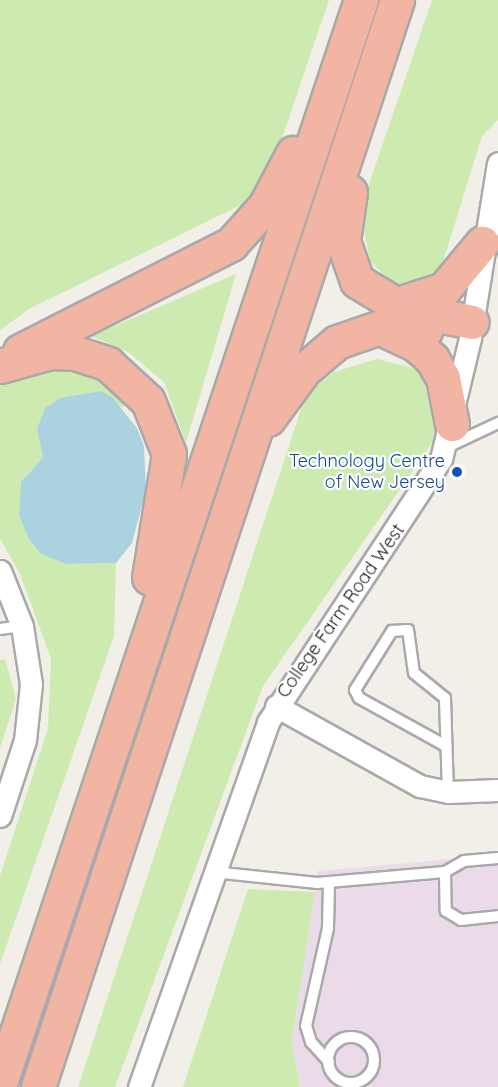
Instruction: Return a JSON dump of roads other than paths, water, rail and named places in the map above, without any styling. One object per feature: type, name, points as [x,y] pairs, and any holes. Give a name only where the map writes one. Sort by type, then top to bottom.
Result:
[{"type":"highway","points":[[0,1083],[361,0]]},
{"type":"highway","points":[[38,1087],[398,0]]},
{"type":"highway","points":[[0,365],[46,334],[218,252],[242,234],[273,193],[346,47]]},
{"type":"highway","points":[[364,100],[345,253],[357,281],[391,304],[471,330]]},
{"type":"highway","points":[[391,304],[416,302],[444,290],[482,243]]},
{"type":"highway","points":[[239,477],[270,415],[304,370],[337,342],[363,330],[399,325],[471,330]]},
{"type":"highway","points":[[363,330],[395,334],[424,351],[442,378],[449,436]]},
{"type":"highway","points":[[0,365],[50,352],[108,364],[148,401],[169,454],[157,546],[118,675],[89,819]]},
{"type":"street","name":"College Farm Road West","points":[[139,1087],[213,872],[276,706],[432,480],[449,436],[471,330],[482,243],[498,163]]},
{"type":"street","points":[[0,571],[22,626],[31,684],[28,721],[0,816]]},
{"type":"street","points":[[276,706],[420,786],[448,792],[498,790]]},
{"type":"lane","points":[[449,436],[498,423]]},
{"type":"lane","points":[[0,630],[22,626]]},
{"type":"lane","points":[[446,746],[359,698],[355,690],[392,631],[408,630],[414,674],[445,698],[448,792]]},
{"type":"lane","points":[[213,872],[329,883],[445,872],[464,861],[498,858]]},
{"type":"lane","points":[[445,872],[446,911],[461,920],[498,916]]},
{"type":"lane","points":[[329,883],[328,928],[306,1026],[311,1042],[329,1062],[341,1081],[364,1084],[375,1061],[370,1047],[359,1039],[338,1042],[329,1062]]},
{"type":"water","points":[[100,391],[112,397],[137,428],[144,446],[146,490],[132,543],[116,563],[66,564],[41,554],[29,539],[19,516],[21,482],[43,457],[37,429],[45,408],[60,398]]},
{"type":"place","name":"Technology Centre of New Jersey","points":[[457,472]]}]
